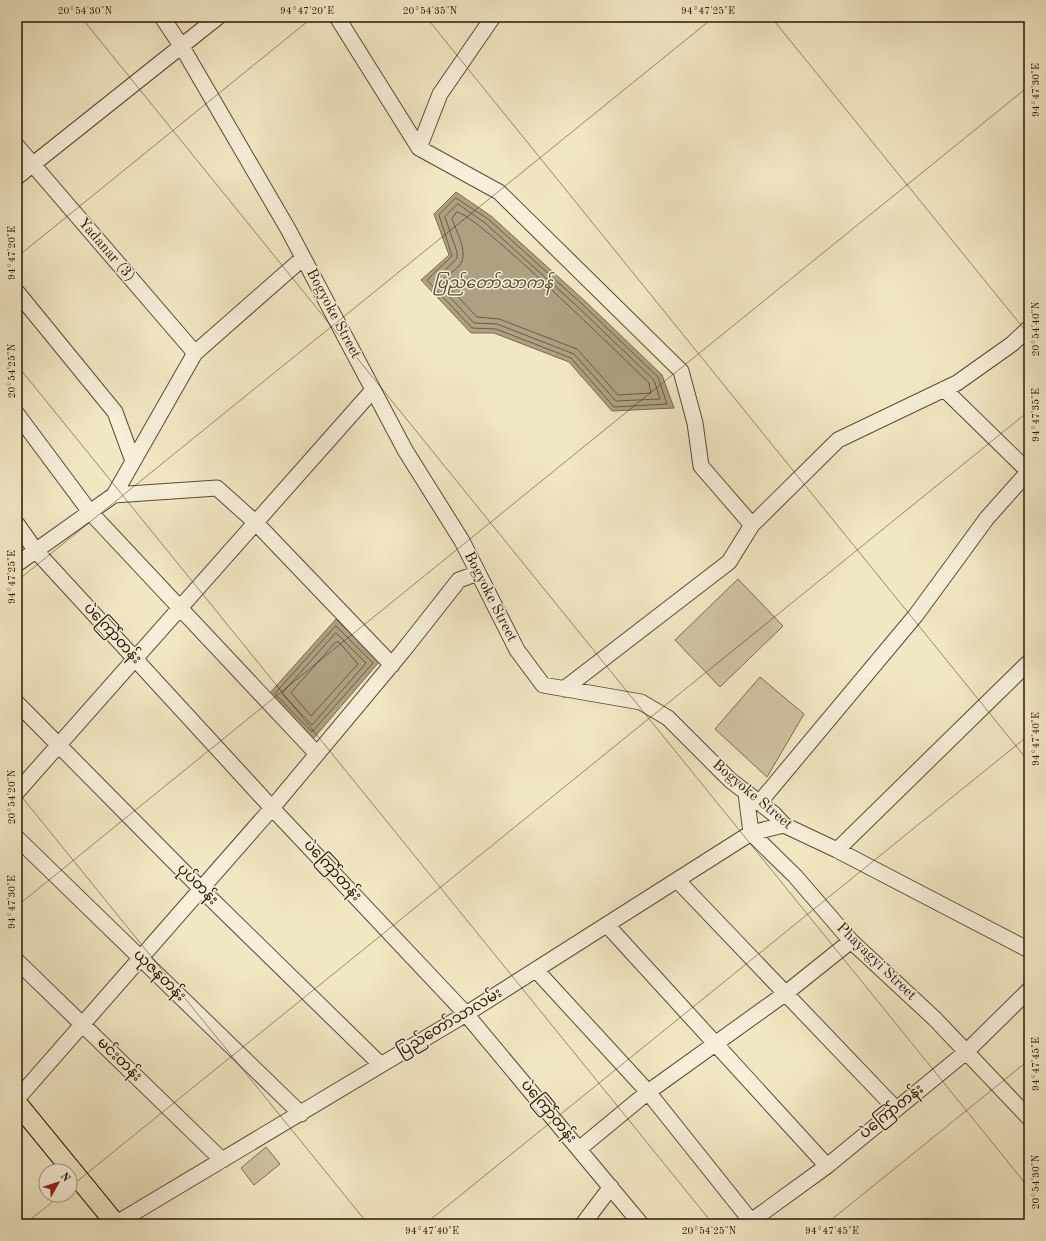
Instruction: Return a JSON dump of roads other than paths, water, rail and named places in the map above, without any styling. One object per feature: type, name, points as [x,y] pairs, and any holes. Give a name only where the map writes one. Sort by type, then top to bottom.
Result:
[{"type":"main road","points":[[17,1103],[116,1224]]},
{"type":"street","name":"Bogyoke Street","points":[[162,17],[182,47],[303,258],[405,450],[462,542],[517,650],[543,685],[641,702],[668,718],[730,780],[784,825],[837,850],[1029,950]]},
{"type":"street","points":[[17,177],[218,17]]},
{"type":"street","points":[[337,17],[419,148],[499,192],[681,371],[695,422],[701,466],[752,525]]},
{"type":"street","points":[[419,148],[440,94],[493,17]]},
{"type":"street","name":"Yadanar (3)","points":[[17,146],[195,353]]},
{"type":"street","points":[[17,564],[114,495],[195,353],[303,258]]},
{"type":"street","points":[[17,292],[115,412],[134,461]]},
{"type":"street","points":[[564,689],[729,562],[752,525],[838,440],[957,383],[1029,328]]},
{"type":"street","points":[[759,803],[916,615],[987,518],[1029,472],[944,389]]},
{"type":"street","points":[[17,792],[136,660],[373,390]]},
{"type":"street","points":[[17,414],[90,512],[317,754]]},
{"type":"street","points":[[114,495],[218,488],[256,523],[392,665]]},
{"type":"street","name":"ပဲကြော်တန်း","points":[[17,524],[36,551],[272,808],[466,1014],[641,1224]]},
{"type":"street","points":[[17,1099],[272,808],[392,665],[459,580],[478,573]]},
{"type":"street","points":[[837,850],[1029,662]]},
{"type":"street","name":"ပုပ်တန်း","points":[[17,703],[201,890],[380,1064]]},
{"type":"street","points":[[746,793],[751,833]]},
{"type":"street","name":"ပြည်တော်သာလမ်း","points":[[116,1224],[301,1114],[380,1064],[466,1014],[751,833],[784,825]]},
{"type":"street","name":"Phayagyi Street","points":[[751,833],[795,876],[851,941],[935,1018],[1029,1118]]},
{"type":"street","name":"ယုဇနတန်း","points":[[17,838],[301,1114]]},
{"type":"street","points":[[678,880],[896,1109]]},
{"type":"street","points":[[607,925],[826,1166]]},
{"type":"street","points":[[579,1149],[648,1092],[786,993],[851,941]]},
{"type":"street","name":"မင်းတန်း","points":[[17,961],[222,1160]]},
{"type":"street","points":[[536,970],[648,1092],[749,1222]]},
{"type":"street","name":"ပဲကြော်တန်း","points":[[749,1222],[826,1166],[966,1052],[1029,990]]},
{"type":"street","points":[[583,1224],[610,1188]]},
{"type":"water","name":"ပြည်တော်သာကန်","points":[[456,192],[491,216],[585,301],[662,375],[674,408],[612,411],[569,362],[494,333],[471,333],[421,280],[449,255],[434,214]]},
{"type":"water","points":[[336,619],[379,662],[313,739],[269,694]]}]
